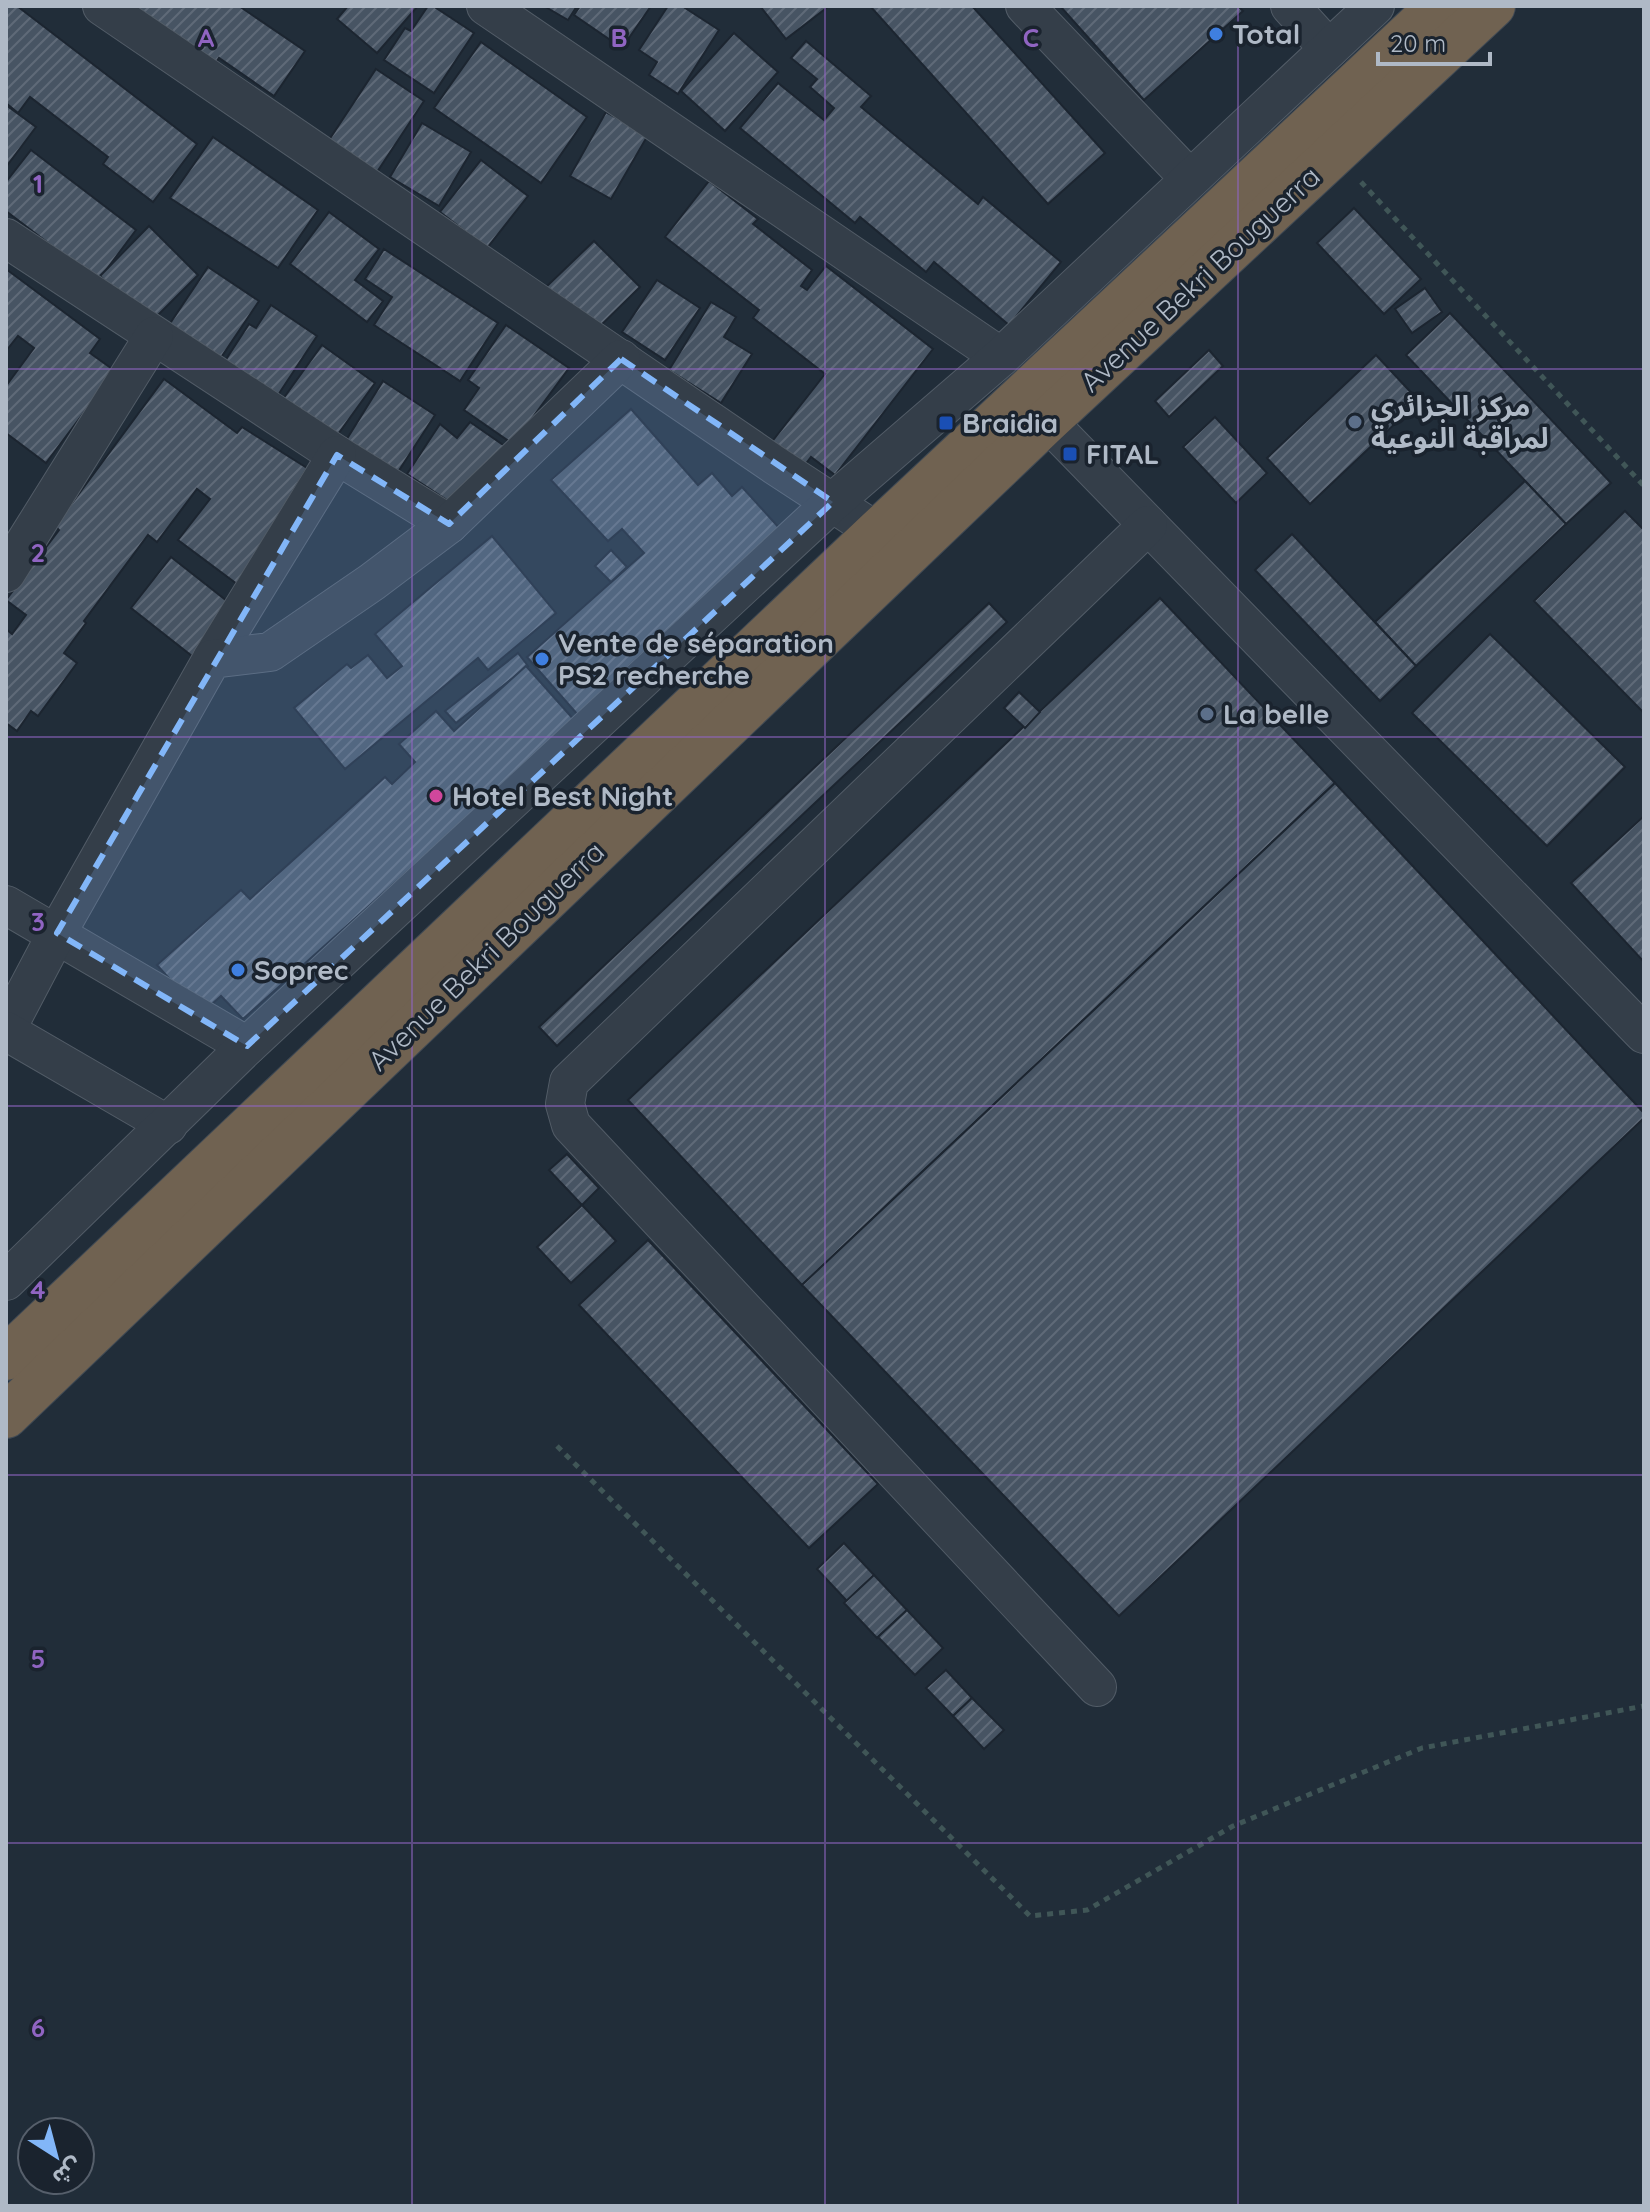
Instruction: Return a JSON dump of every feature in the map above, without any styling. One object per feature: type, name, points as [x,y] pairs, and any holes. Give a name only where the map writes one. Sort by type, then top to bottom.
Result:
[{"type":"highway","name":"Avenue Bekri Bouguerra","points":[[6,1358],[877,532],[1439,6]]},
{"type":"highway","name":"Avenue Bekri Bouguerra","points":[[6,1416],[1047,421],[1493,6]]},
{"type":"street","points":[[102,6],[877,532]]},
{"type":"street","points":[[486,6],[1001,357]]},
{"type":"street","points":[[1025,6],[1190,179]]},
{"type":"street","points":[[1290,6],[1329,49]]},
{"type":"street","points":[[6,1281],[247,1046],[833,502],[1001,357],[1375,6]]},
{"type":"street","points":[[6,238],[337,455],[449,524]]},
{"type":"street","points":[[6,573],[154,336]]},
{"type":"street","points":[[212,659],[270,652],[372,582],[449,524],[621,359]]},
{"type":"street","points":[[1047,421],[1644,1034]]},
{"type":"street","points":[[168,1125],[6,1031],[57,933],[212,659],[337,455]]},
{"type":"street","points":[[1097,1687],[571,1125],[565,1104],[569,1082],[1148,525]]},
{"type":"street","points":[[6,905],[247,1046]]},
{"type":"path","points":[[1334,154],[1644,486]]},
{"type":"path","points":[[557,1446],[1030,1916],[1087,1910],[1233,1826],[1422,1748],[1644,1706]]},
{"type":"highlighted area","points":[[621,359],[833,502],[247,1046],[57,933],[337,455],[449,524]]},
{"type":"building","points":[[6,6],[17,6],[197,144],[153,202],[103,164],[108,157],[30,97],[18,113],[6,103]]},
{"type":"building","points":[[109,6],[239,6],[305,51],[274,96],[219,58],[209,73]]},
{"type":"building","points":[[348,6],[418,6],[377,53],[337,19]]},
{"type":"building","points":[[428,6],[433,6],[474,33],[434,93],[384,60],[405,28],[411,31]]},
{"type":"building","points":[[544,6],[577,6],[568,20]]},
{"type":"building","points":[[580,6],[651,6],[622,48],[574,15]]},
{"type":"building","points":[[668,6],[682,6],[719,30],[678,94],[649,75],[657,62],[639,50]]},
{"type":"building","points":[[760,6],[829,6],[786,39]]},
{"type":"building","points":[[870,6],[972,6],[1105,153],[1048,204]]},
{"type":"building","points":[[1060,6],[1238,6],[1243,11],[1144,100]]},
{"type":"building","points":[[734,33],[778,72],[725,131],[681,91]]},
{"type":"building","points":[[806,41],[871,96],[861,107],[978,204],[983,197],[1061,262],[1009,325],[934,262],[926,272],[860,217],[855,223],[740,128],[778,83],[824,120],[834,108],[810,87],[817,79],[791,58]]},
{"type":"building","points":[[481,42],[587,117],[541,183],[434,108]]},
{"type":"building","points":[[376,69],[424,101],[375,175],[327,143]]},
{"type":"building","points":[[6,105],[36,127],[6,167]]},
{"type":"building","points":[[606,112],[648,135],[611,199],[570,176]]},
{"type":"building","points":[[422,123],[471,152],[439,206],[390,177]]},
{"type":"building","points":[[213,137],[318,210],[278,268],[170,198]]},
{"type":"building","points":[[31,150],[136,230],[98,281],[6,211],[6,182]]},
{"type":"building","points":[[481,160],[528,196],[487,248],[440,212]]},
{"type":"building","points":[[709,181],[758,219],[753,224],[812,270],[801,286],[807,290],[826,266],[933,349],[835,475],[811,457],[799,473],[767,448],[825,374],[753,318],[759,310],[665,237]]},
{"type":"building","points":[[1354,208],[1421,279],[1384,314],[1317,243]]},
{"type":"building","points":[[329,212],[379,249],[355,280],[383,301],[367,322],[290,264]]},
{"type":"building","points":[[149,226],[198,275],[149,324],[100,276]]},
{"type":"building","points":[[594,241],[640,287],[591,335],[545,288]]},
{"type":"building","points":[[384,249],[498,323],[460,381],[374,325],[392,297],[365,279]]},
{"type":"building","points":[[208,267],[259,301],[220,359],[169,325]]},
{"type":"building","points":[[6,269],[100,339],[90,353],[115,371],[46,463],[6,433],[6,386],[34,348],[18,336],[6,351]]},
{"type":"building","points":[[657,280],[700,308],[665,360],[622,332]]},
{"type":"building","points":[[1425,288],[1442,312],[1412,333],[1395,309]]},
{"type":"building","points":[[711,302],[736,317],[724,337],[752,354],[721,403],[669,370]]},
{"type":"building","points":[[271,305],[317,336],[278,395],[225,361],[249,324],[256,328]]},
{"type":"building","points":[[1450,313],[1611,483],[1566,524],[1406,355]]},
{"type":"building","points":[[506,325],[569,368],[513,444],[464,410],[479,388],[468,380]]},
{"type":"building","points":[[322,345],[375,383],[336,437],[283,399]]},
{"type":"building","points":[[1209,350],[1223,366],[1169,417],[1155,401]]},
{"type":"building","points":[[1376,355],[1419,401],[1310,504],[1267,458]]},
{"type":"building","points":[[164,379],[237,433],[242,427],[307,468],[237,584],[178,540],[210,499],[197,489],[157,542],[148,535],[84,621],[86,623],[64,653],[77,663],[38,716],[31,711],[17,731],[6,723],[6,629],[12,634],[26,615],[6,600],[59,530],[55,526]]},
{"type":"building","points":[[383,381],[435,415],[396,475],[345,442]]},
{"type":"building","points":[[631,409],[698,485],[712,473],[732,496],[742,487],[781,530],[578,715],[527,657],[644,553],[622,529],[608,541],[551,480]]},
{"type":"building","points":[[1215,417],[1267,473],[1236,503],[1183,447]]},
{"type":"building","points":[[470,422],[506,447],[456,506],[407,474],[440,424],[457,438]]},
{"type":"building","points":[[1525,481],[1566,524],[1416,666],[1375,622]]},
{"type":"building","points":[[1625,511],[1644,530],[1644,713],[1534,601]]},
{"type":"building","points":[[1292,534],[1416,666],[1380,701],[1255,570]]},
{"type":"building","points":[[492,536],[556,613],[488,670],[478,658],[345,769],[294,708],[347,664],[351,668],[368,655],[387,678],[402,666],[375,634]]},
{"type":"building","points":[[611,550],[627,567],[611,582],[595,566]]},
{"type":"building","points":[[171,557],[232,605],[192,656],[131,608]]},
{"type":"building","points":[[1160,598],[1335,783],[802,1285],[628,1100]]},
{"type":"building","points":[[989,603],[1007,622],[557,1046],[539,1027]]},
{"type":"building","points":[[1490,634],[1625,767],[1547,846],[1412,713]]},
{"type":"building","points":[[518,653],[528,666],[456,723],[445,711]]},
{"type":"building","points":[[526,666],[575,721],[243,1019],[221,996],[201,1014],[157,965],[241,890],[250,899],[385,777],[392,784],[415,762],[399,744],[436,711],[454,731]]},
{"type":"building","points":[[1019,692],[1040,712],[1025,728],[1004,708]]},
{"type":"building","points":[[1335,783],[1644,1113],[1644,1118],[1119,1616],[802,1285]]},
{"type":"building","points":[[1644,816],[1644,962],[1571,883]]},
{"type":"building","points":[[567,1154],[599,1188],[582,1205],[549,1170]]},
{"type":"building","points":[[582,1205],[616,1241],[571,1283],[537,1247]]},
{"type":"building","points":[[648,1240],[878,1484],[809,1548],[579,1305]]},
{"type":"building","points":[[844,1543],[874,1575],[847,1601],[817,1569]]},
{"type":"building","points":[[874,1575],[907,1610],[877,1638],[844,1603]]},
{"type":"building","points":[[907,1610],[943,1648],[915,1675],[878,1637]]},
{"type":"building","points":[[946,1670],[972,1698],[953,1716],[926,1688]]},
{"type":"building","points":[[972,1698],[1004,1730],[984,1749],[953,1716]]},
{"type":"place","name":"Total","points":[[1216,34]]},
{"type":"place","name":"مركز الجزائري لمراقبة النوعية","points":[[1355,422]]},
{"type":"place","name":"Braidia","points":[[946,423]]},
{"type":"place","name":"FITAL","points":[[1070,454]]},
{"type":"place","name":"Vente de séparation PS2 recherche","points":[[542,659]]},
{"type":"place","name":"La belle","points":[[1207,714]]},
{"type":"place","name":"Hotel Best Night","points":[[436,796]]},
{"type":"place","name":"Soprec","points":[[238,970]]}]
